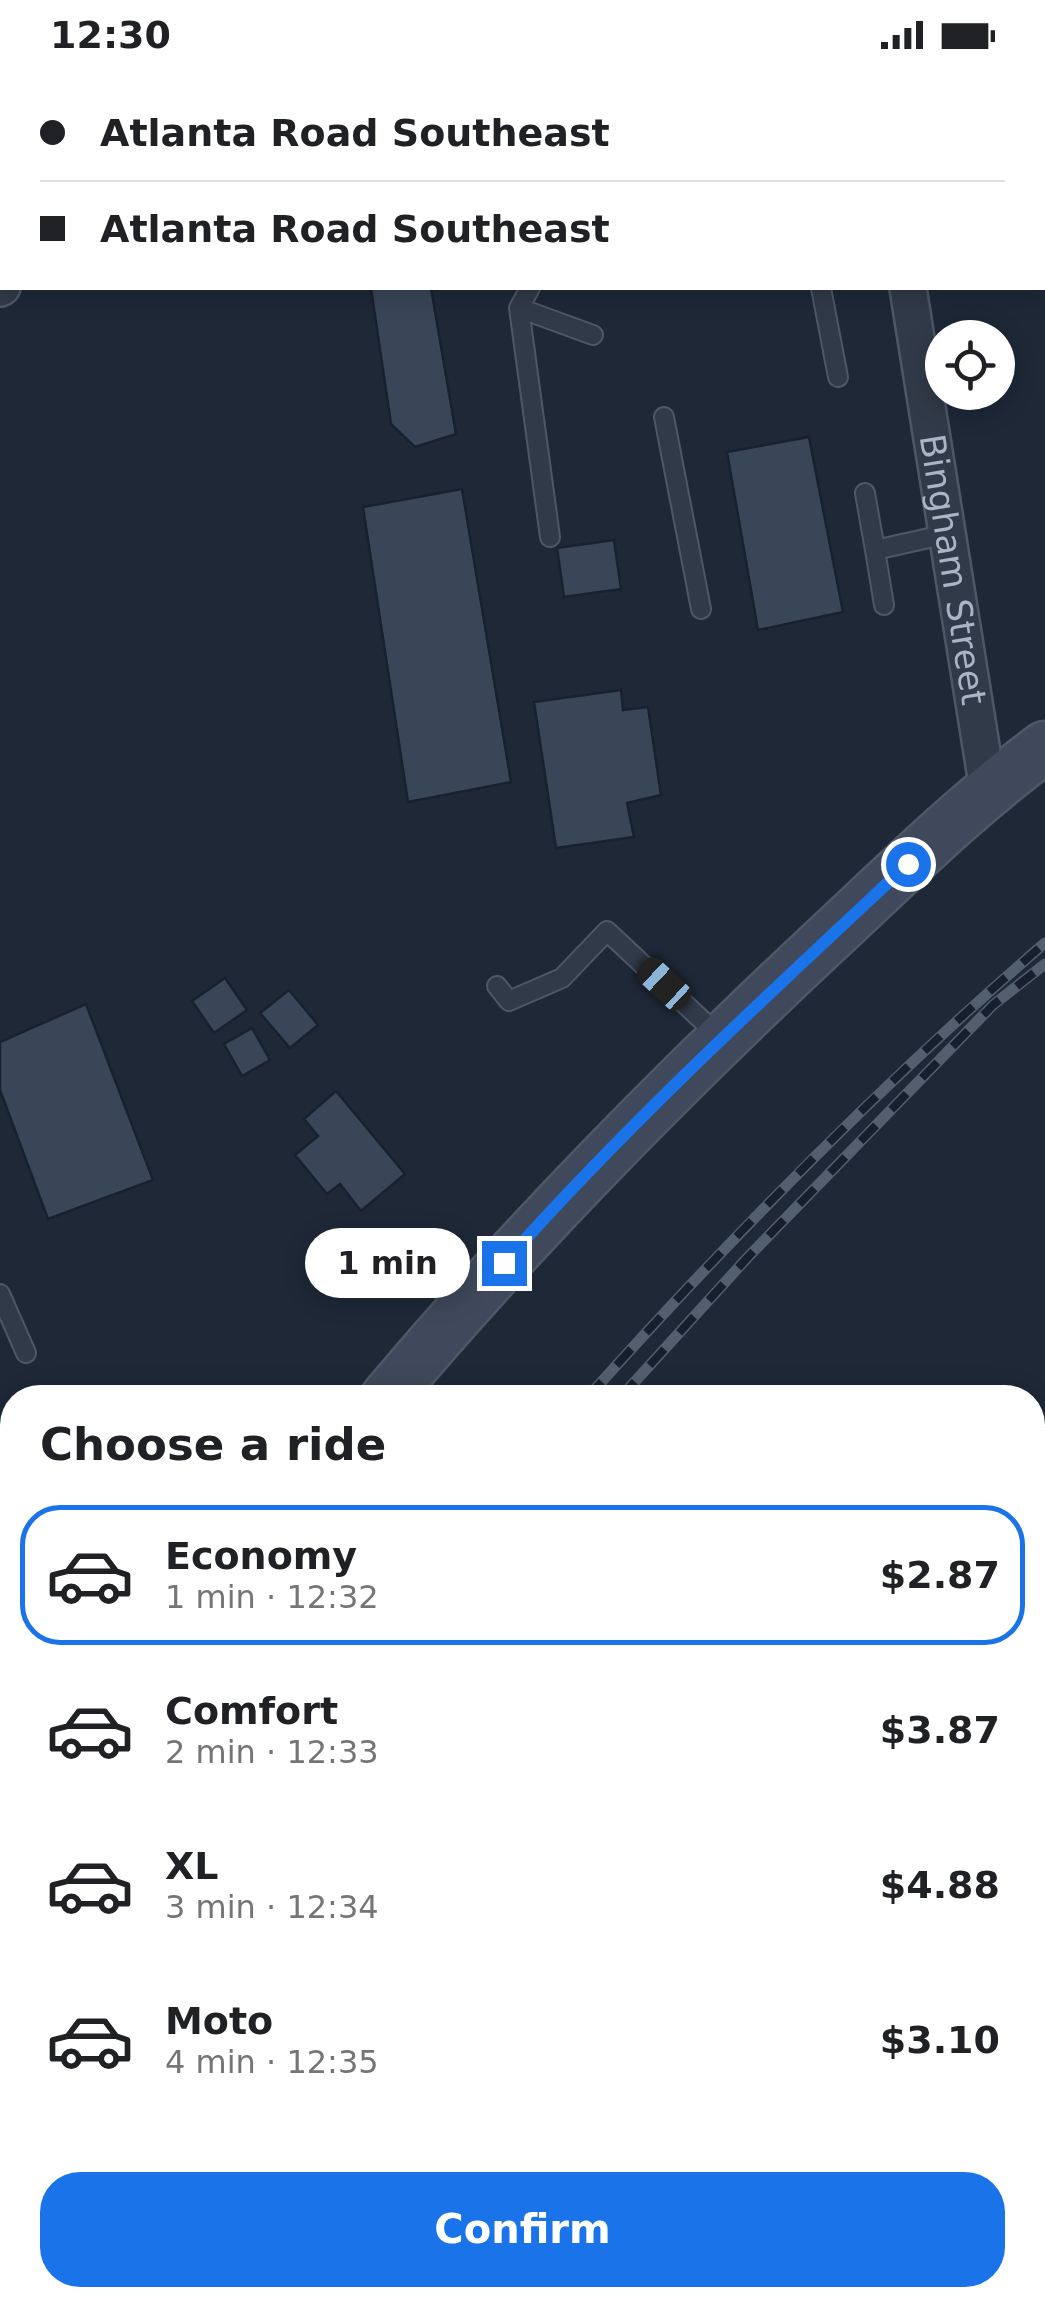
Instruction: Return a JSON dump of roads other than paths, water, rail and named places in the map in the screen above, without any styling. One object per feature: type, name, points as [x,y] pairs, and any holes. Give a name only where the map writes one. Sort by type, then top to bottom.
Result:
[{"type":"main road","points":[[397,1385],[556,1204],[721,1038],[988,790],[1045,747]]},
{"type":"street","name":"Bingham Street","points":[[908,290],[988,790]]},
{"type":"lane","points":[[529,290],[519,308],[550,537]]},
{"type":"lane","points":[[821,290],[838,377]]},
{"type":"lane","points":[[519,308],[593,335]]},
{"type":"lane","points":[[664,416],[701,609]]},
{"type":"lane","points":[[866,494],[884,605]]},
{"type":"lane","points":[[875,550],[947,534]]},
{"type":"lane","points":[[497,986],[509,1002],[562,978],[607,931],[721,1038]]},
{"type":"lane","points":[[0,1294],[26,1352]]},
{"type":"railway","points":[[599,1385],[808,1163],[924,1051],[1045,943]]},
{"type":"railway","points":[[632,1385],[748,1257],[993,1005],[1045,964]]}]
